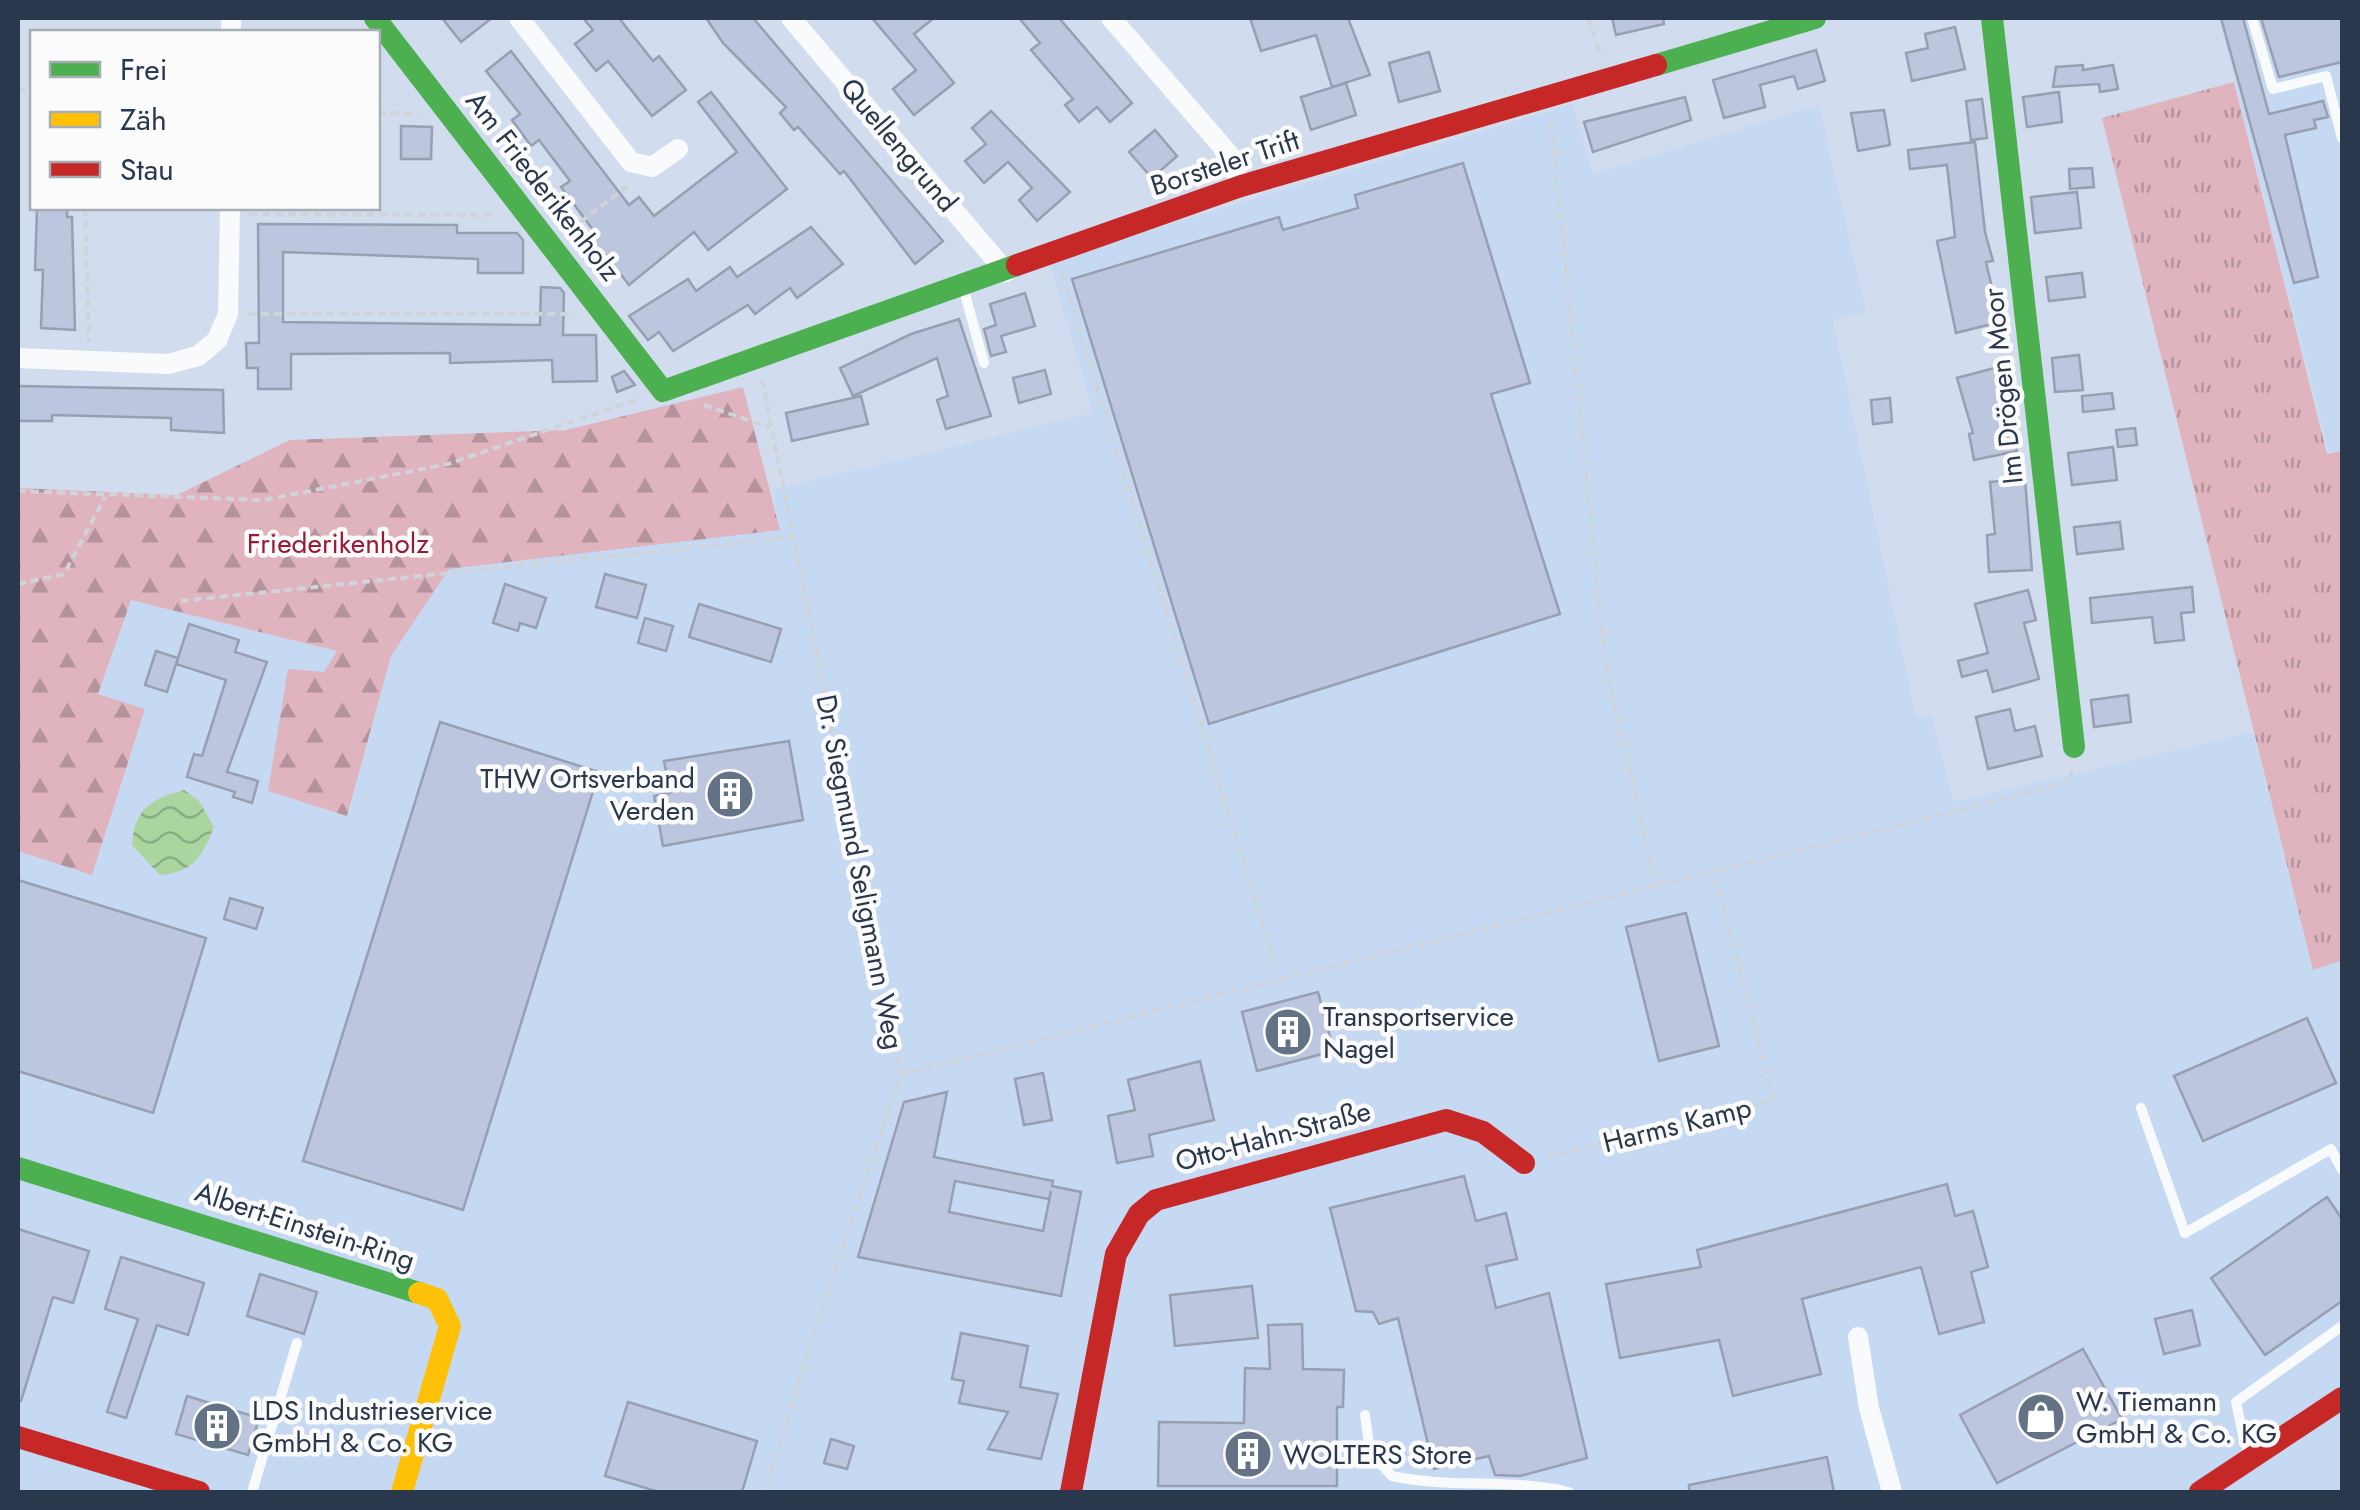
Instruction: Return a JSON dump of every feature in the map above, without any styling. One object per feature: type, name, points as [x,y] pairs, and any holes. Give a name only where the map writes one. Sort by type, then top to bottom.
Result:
[{"type":"street","name":"Am Friederikenholz","points":[[375,18],[663,391]]},
{"type":"street","points":[[519,18],[631,162],[652,167],[678,149]]},
{"type":"street","name":"Quellengrund","points":[[792,18],[1006,272]]},
{"type":"street","points":[[1111,18],[1228,153],[1240,186]]},
{"type":"street","name":"Borsteler Trift","points":[[663,391],[1056,255],[1240,186],[1815,18]]},
{"type":"street","name":"Im Drögen Moor","points":[[1992,18],[2074,747]]},
{"type":"street","points":[[18,358],[168,364],[198,356],[217,340],[228,314],[230,211]]},
{"type":"street","name":"Otto-Hahn-Straße","points":[[1070,1492],[1116,1254],[1140,1214],[1156,1200],[1446,1120],[1483,1132],[1524,1163]]},
{"type":"street","name":"Albert-Einstein-Ring","points":[[18,1168],[437,1299],[450,1326],[402,1492]]},
{"type":"street","points":[[1858,1336],[1868,1408],[1892,1492]]},
{"type":"street","points":[[2200,1492],[2256,1460],[2342,1398]]},
{"type":"street","points":[[18,1437],[199,1492]]},
{"type":"lane","points":[[2252,18],[2273,89],[2326,76],[2342,138]]},
{"type":"lane","points":[[963,286],[984,363]]},
{"type":"lane","points":[[2141,1108],[2185,1233],[2331,1149],[2342,1170]]},
{"type":"lane","points":[[2256,1460],[2245,1444],[2236,1402],[2342,1326]]},
{"type":"lane","points":[[252,1492],[297,1343]]},
{"type":"lane","points":[[1366,1415],[1370,1452],[1392,1476],[1482,1485],[1532,1484],[1570,1492]]},
{"type":"path","points":[[1588,18],[1608,80]]},
{"type":"path","points":[[1549,98],[1605,662],[1656,884]]},
{"type":"path","points":[[380,113],[450,114]]},
{"type":"path","points":[[550,245],[652,167]]},
{"type":"path","points":[[86,210],[88,362]]},
{"type":"path","points":[[230,211],[528,215]]},
{"type":"path","points":[[1056,255],[1277,971]]},
{"type":"path","points":[[228,314],[604,314]]},
{"type":"path","name":"Dr. Siegmund Seligmann Weg","points":[[758,356],[901,1074],[812,1338],[766,1492]]},
{"type":"path","points":[[18,491],[264,500],[448,464],[663,391]]},
{"type":"path","points":[[699,403],[772,428]]},
{"type":"path","points":[[18,584],[64,574],[105,497]]},
{"type":"path","points":[[181,601],[794,537]]},
{"type":"path","points":[[901,1074],[2064,784],[2073,772],[2074,747]]},
{"type":"path","name":"Harms Kamp","points":[[1524,1163],[1774,1100],[1714,870]]},
{"type":"shaded area","points":[[2219,18],[2342,18],[2342,451],[2329,454]]},
{"type":"shaded area","points":[[1573,104],[1593,174],[1819,105],[1866,312],[1833,320],[1916,717],[1931,714],[1954,802],[2253,732],[2313,969],[2342,960],[2342,1492],[18,1492],[18,851],[92,874],[144,710],[98,694],[131,600],[338,651],[325,672],[347,816],[391,656],[449,568],[780,530],[773,490],[1093,413],[1049,260]]},
{"type":"green space","points":[[2234,82],[2327,454],[2342,451],[2342,960],[2313,970],[2102,118]]},
{"type":"green space","name":"Friederikenholz","points":[[743,387],[780,530],[449,569],[391,656],[347,816],[268,791],[288,669],[324,672],[337,651],[131,600],[98,694],[145,709],[92,875],[18,851],[18,488],[177,495],[290,440],[566,430]]},
{"type":"water","points":[[184,790],[199,801],[214,827],[195,861],[181,870],[160,875],[132,845],[136,822],[146,807]]},
{"type":"building","points":[[442,18],[492,18],[461,42]]},
{"type":"building","points":[[583,18],[619,18],[653,61],[659,56],[686,90],[652,116],[608,61],[596,71],[575,44],[593,30]]},
{"type":"building","points":[[706,18],[753,18],[943,241],[915,264],[844,171],[840,174],[798,127],[794,130],[780,113],[786,107],[723,43]]},
{"type":"building","points":[[872,18],[934,18],[914,34],[954,83],[914,115],[893,89],[916,70]]},
{"type":"building","points":[[1019,18],[1059,18],[1132,103],[1110,122],[1097,107],[1079,122],[1065,105],[1073,99],[1031,50],[1040,43]]},
{"type":"building","points":[[1250,18],[1348,18],[1370,75],[1332,87],[1316,35],[1261,51]]},
{"type":"building","points":[[1612,18],[1663,18],[1664,24],[1616,35]]},
{"type":"building","points":[[2221,18],[2243,18],[2269,114],[2323,101],[2328,117],[2314,120],[2316,128],[2285,135],[2318,277],[2294,283]]},
{"type":"building","points":[[2261,18],[2342,18],[2342,62],[2279,77]]},
{"type":"building","points":[[1955,27],[1965,69],[1912,81],[1906,53],[1928,48],[1925,34]]},
{"type":"building","points":[[1816,50],[1825,81],[1798,89],[1794,76],[1760,85],[1765,107],[1724,118],[1713,80]]},
{"type":"building","points":[[511,51],[629,205],[639,197],[654,216],[737,152],[698,102],[711,92],[787,189],[708,250],[694,232],[629,285],[606,255],[595,263],[595,272],[574,244],[593,230],[561,187],[570,181],[539,140],[531,146],[512,120],[520,114],[486,71]]},
{"type":"building","points":[[1429,52],[1440,91],[1399,102],[1389,63]]},
{"type":"building","points":[[2083,65],[2083,70],[2113,65],[2118,89],[2100,92],[2099,84],[2053,87],[2056,67]]},
{"type":"building","points":[[1346,83],[1356,115],[1311,130],[1301,97]]},
{"type":"building","points":[[2059,92],[2062,122],[2027,127],[2023,97]]},
{"type":"building","points":[[1685,97],[1691,120],[1593,152],[1584,122]]},
{"type":"building","points":[[1982,99],[1987,138],[1971,140],[1966,101]]},
{"type":"building","points":[[1884,110],[1890,145],[1858,151],[1851,113]]},
{"type":"building","points":[[991,111],[1070,192],[1037,221],[1019,200],[1032,188],[1008,162],[984,183],[965,161],[986,144],[972,128]]},
{"type":"building","points":[[401,126],[432,127],[431,159],[401,159]]},
{"type":"building","points":[[1155,130],[1177,156],[1152,178],[1129,152]]},
{"type":"building","points":[[1975,142],[1985,232],[1993,261],[1986,262],[2000,322],[1956,333],[1937,241],[1955,237],[1947,165],[1910,169],[1908,150]]},
{"type":"building","points":[[1463,163],[1530,383],[1491,394],[1560,614],[1209,724],[1072,279],[1279,217],[1283,230],[1358,208],[1355,195]]},
{"type":"building","points":[[2092,168],[2094,187],[2070,189],[2069,169]]},
{"type":"building","points":[[2077,192],[2081,228],[2035,233],[2031,197]]},
{"type":"building","points":[[37,210],[67,210],[67,217],[72,217],[75,330],[41,328],[43,270],[35,270]]},
{"type":"building","points":[[258,224],[457,225],[457,233],[517,233],[523,240],[523,273],[478,273],[478,259],[283,252],[283,322],[540,325],[541,287],[560,288],[564,293],[563,335],[596,335],[597,381],[553,382],[552,360],[450,363],[450,353],[291,354],[291,389],[258,389],[258,368],[247,368],[246,343],[259,343]]},
{"type":"building","points":[[811,227],[843,264],[797,298],[790,288],[755,314],[748,305],[673,351],[659,332],[648,340],[629,316],[688,279],[696,291],[730,267],[737,277]]},
{"type":"building","points":[[2082,273],[2085,297],[2049,301],[2046,277]]},
{"type":"building","points":[[1025,293],[1035,326],[1001,336],[1006,352],[991,356],[984,329],[996,325],[990,304]]},
{"type":"building","points":[[959,319],[991,416],[946,429],[937,400],[948,396],[937,358],[853,396],[840,368],[911,334]]},
{"type":"building","points":[[2079,355],[2083,390],[2055,392],[2052,358]]},
{"type":"building","points":[[1998,367],[2017,451],[1974,460],[1969,434],[1973,433],[1957,378]]},
{"type":"building","points":[[1045,370],[1051,394],[1019,403],[1013,378]]},
{"type":"building","points":[[624,371],[635,385],[617,392],[612,377]]},
{"type":"building","points":[[18,386],[223,390],[224,433],[171,430],[171,418],[52,415],[52,421],[18,421]]},
{"type":"building","points":[[2112,393],[2114,409],[2083,412],[2082,396]]},
{"type":"building","points":[[861,396],[868,424],[792,441],[786,413]]},
{"type":"building","points":[[1890,398],[1892,422],[1873,424],[1871,400]]},
{"type":"building","points":[[2135,428],[2137,445],[2118,447],[2116,430]]},
{"type":"building","points":[[2113,447],[2117,480],[2072,485],[2068,453]]},
{"type":"building","points":[[2025,479],[2032,570],[1989,572],[1987,535],[1995,534],[1990,482]]},
{"type":"building","points":[[2120,522],[2123,549],[2077,554],[2074,527]]},
{"type":"building","points":[[605,574],[646,585],[637,618],[596,607]]},
{"type":"building","points":[[505,584],[546,598],[536,628],[520,623],[518,631],[493,623]]},
{"type":"building","points":[[2192,587],[2194,612],[2181,613],[2184,640],[2155,643],[2152,617],[2092,623],[2090,598]]},
{"type":"building","points":[[2028,590],[2036,620],[2024,623],[2039,679],[1993,692],[1987,670],[1962,677],[1958,661],[1988,653],[1975,604]]},
{"type":"building","points":[[699,604],[781,629],[771,662],[689,637]]},
{"type":"building","points":[[645,618],[673,626],[666,651],[638,643]]},
{"type":"building","points":[[189,624],[239,640],[235,652],[267,662],[227,772],[258,781],[252,803],[233,797],[235,792],[187,777],[194,754],[202,756],[226,680],[176,664]]},
{"type":"building","points":[[156,651],[178,658],[167,692],[145,685]]},
{"type":"building","points":[[2128,695],[2131,722],[2094,727],[2091,700]]},
{"type":"building","points":[[2010,709],[2015,731],[2035,726],[2042,756],[1988,769],[1976,717]]},
{"type":"building","points":[[440,722],[599,772],[463,1210],[303,1161]]},
{"type":"building","name":"THW Ortsverband Verden","points":[[789,741],[803,820],[663,846],[654,796],[670,793],[664,761]]},
{"type":"building","points":[[18,880],[206,938],[153,1113],[18,1071]]},
{"type":"building","points":[[230,898],[263,908],[256,929],[224,919]]},
{"type":"building","points":[[1686,913],[1719,1046],[1659,1061],[1626,927]]},
{"type":"building","name":"Transportservice Nagel","points":[[1318,992],[1334,1051],[1257,1071],[1242,1012]]},
{"type":"building","points":[[2307,1018],[2336,1083],[2203,1141],[2174,1076]]},
{"type":"building","points":[[1200,1061],[1214,1120],[1149,1135],[1153,1156],[1117,1163],[1108,1116],[1135,1110],[1128,1080]]},
{"type":"building","points":[[1043,1073],[1052,1120],[1024,1125],[1015,1079]]},
{"type":"building","points":[[947,1092],[934,1157],[1053,1181],[1052,1186],[1081,1192],[1061,1296],[858,1257],[904,1102]],"holes":[[[955,1181],[1049,1199],[1051,1191],[1043,1231],[949,1212]]]},
{"type":"building","points":[[1464,1176],[1476,1221],[1506,1213],[1517,1259],[1486,1266],[1496,1308],[1549,1293],[1587,1458],[1520,1476],[1495,1475],[1489,1456],[1434,1469],[1398,1318],[1379,1324],[1373,1312],[1356,1311],[1330,1208]]},
{"type":"building","points":[[1947,1184],[1955,1216],[1973,1211],[1988,1267],[1971,1272],[1984,1322],[1939,1334],[1921,1267],[1802,1299],[1821,1374],[1733,1396],[1719,1340],[1620,1358],[1606,1284],[1701,1267],[1697,1250]]},
{"type":"building","points":[[2327,1197],[2342,1219],[2342,1301],[2265,1355],[2211,1278]]},
{"type":"building","points":[[18,1229],[89,1251],[73,1303],[53,1297],[21,1401],[18,1401]]},
{"type":"building","points":[[121,1257],[204,1283],[188,1335],[157,1325],[126,1418],[107,1412],[138,1319],[105,1309]]},
{"type":"building","points":[[260,1274],[317,1292],[304,1334],[247,1316]]},
{"type":"building","points":[[1252,1286],[1258,1338],[1175,1346],[1170,1295]]},
{"type":"building","points":[[2192,1310],[2200,1345],[2164,1354],[2155,1319]]},
{"type":"building","name":"WOLTERS Store","points":[[1302,1324],[1303,1369],[1344,1370],[1343,1407],[1337,1407],[1337,1486],[1158,1486],[1159,1422],[1244,1423],[1245,1368],[1270,1369],[1268,1325]]},
{"type":"building","points":[[961,1333],[1028,1346],[1020,1387],[1058,1394],[1041,1459],[988,1449],[1008,1412],[959,1403],[964,1381],[952,1379]]},
{"type":"building","name":"W. Tiemann GmbH & Co. KG","points":[[2083,1349],[2122,1419],[1997,1483],[1960,1415]]},
{"type":"building","name":"LDS Industrieservice GmbH & Co. KG","points":[[187,1396],[259,1418],[248,1455],[176,1434]]},
{"type":"building","points":[[628,1402],[757,1441],[742,1492],[659,1492],[605,1476]]},
{"type":"building","points":[[831,1439],[854,1446],[847,1469],[824,1463]]},
{"type":"building","points":[[1827,1457],[1834,1492],[1689,1492],[1689,1485]]},
{"type":"traffic: fast","points":[[375,18],[663,391],[1017,265]]},
{"type":"traffic: fast","points":[[1656,65],[1815,18]]},
{"type":"traffic: fast","points":[[1992,18],[2074,747]]},
{"type":"traffic: fast","points":[[18,1168],[419,1293]]},
{"type":"traffic: slow","points":[[402,1492],[450,1326],[437,1299],[419,1293]]},
{"type":"traffic: jam","points":[[1017,265],[1241,186],[1656,65]]},
{"type":"traffic: jam","points":[[1071,1492],[1116,1254],[1139,1214],[1156,1200],[1446,1120],[1483,1132],[1524,1163]]},
{"type":"traffic: jam","points":[[2200,1492],[2342,1398]]},
{"type":"traffic: jam","points":[[18,1437],[199,1492]]},
{"type":"place","name":"THW Ortsverband Verden","points":[[730,794]]},
{"type":"place","name":"Transportservice Nagel","points":[[1288,1032]]},
{"type":"place","name":"W. Tiemann GmbH & Co. KG","points":[[2041,1417]]},
{"type":"place","name":"LDS Industrieservice GmbH & Co. KG","points":[[217,1426]]},
{"type":"place","name":"WOLTERS Store","points":[[1248,1454]]}]
